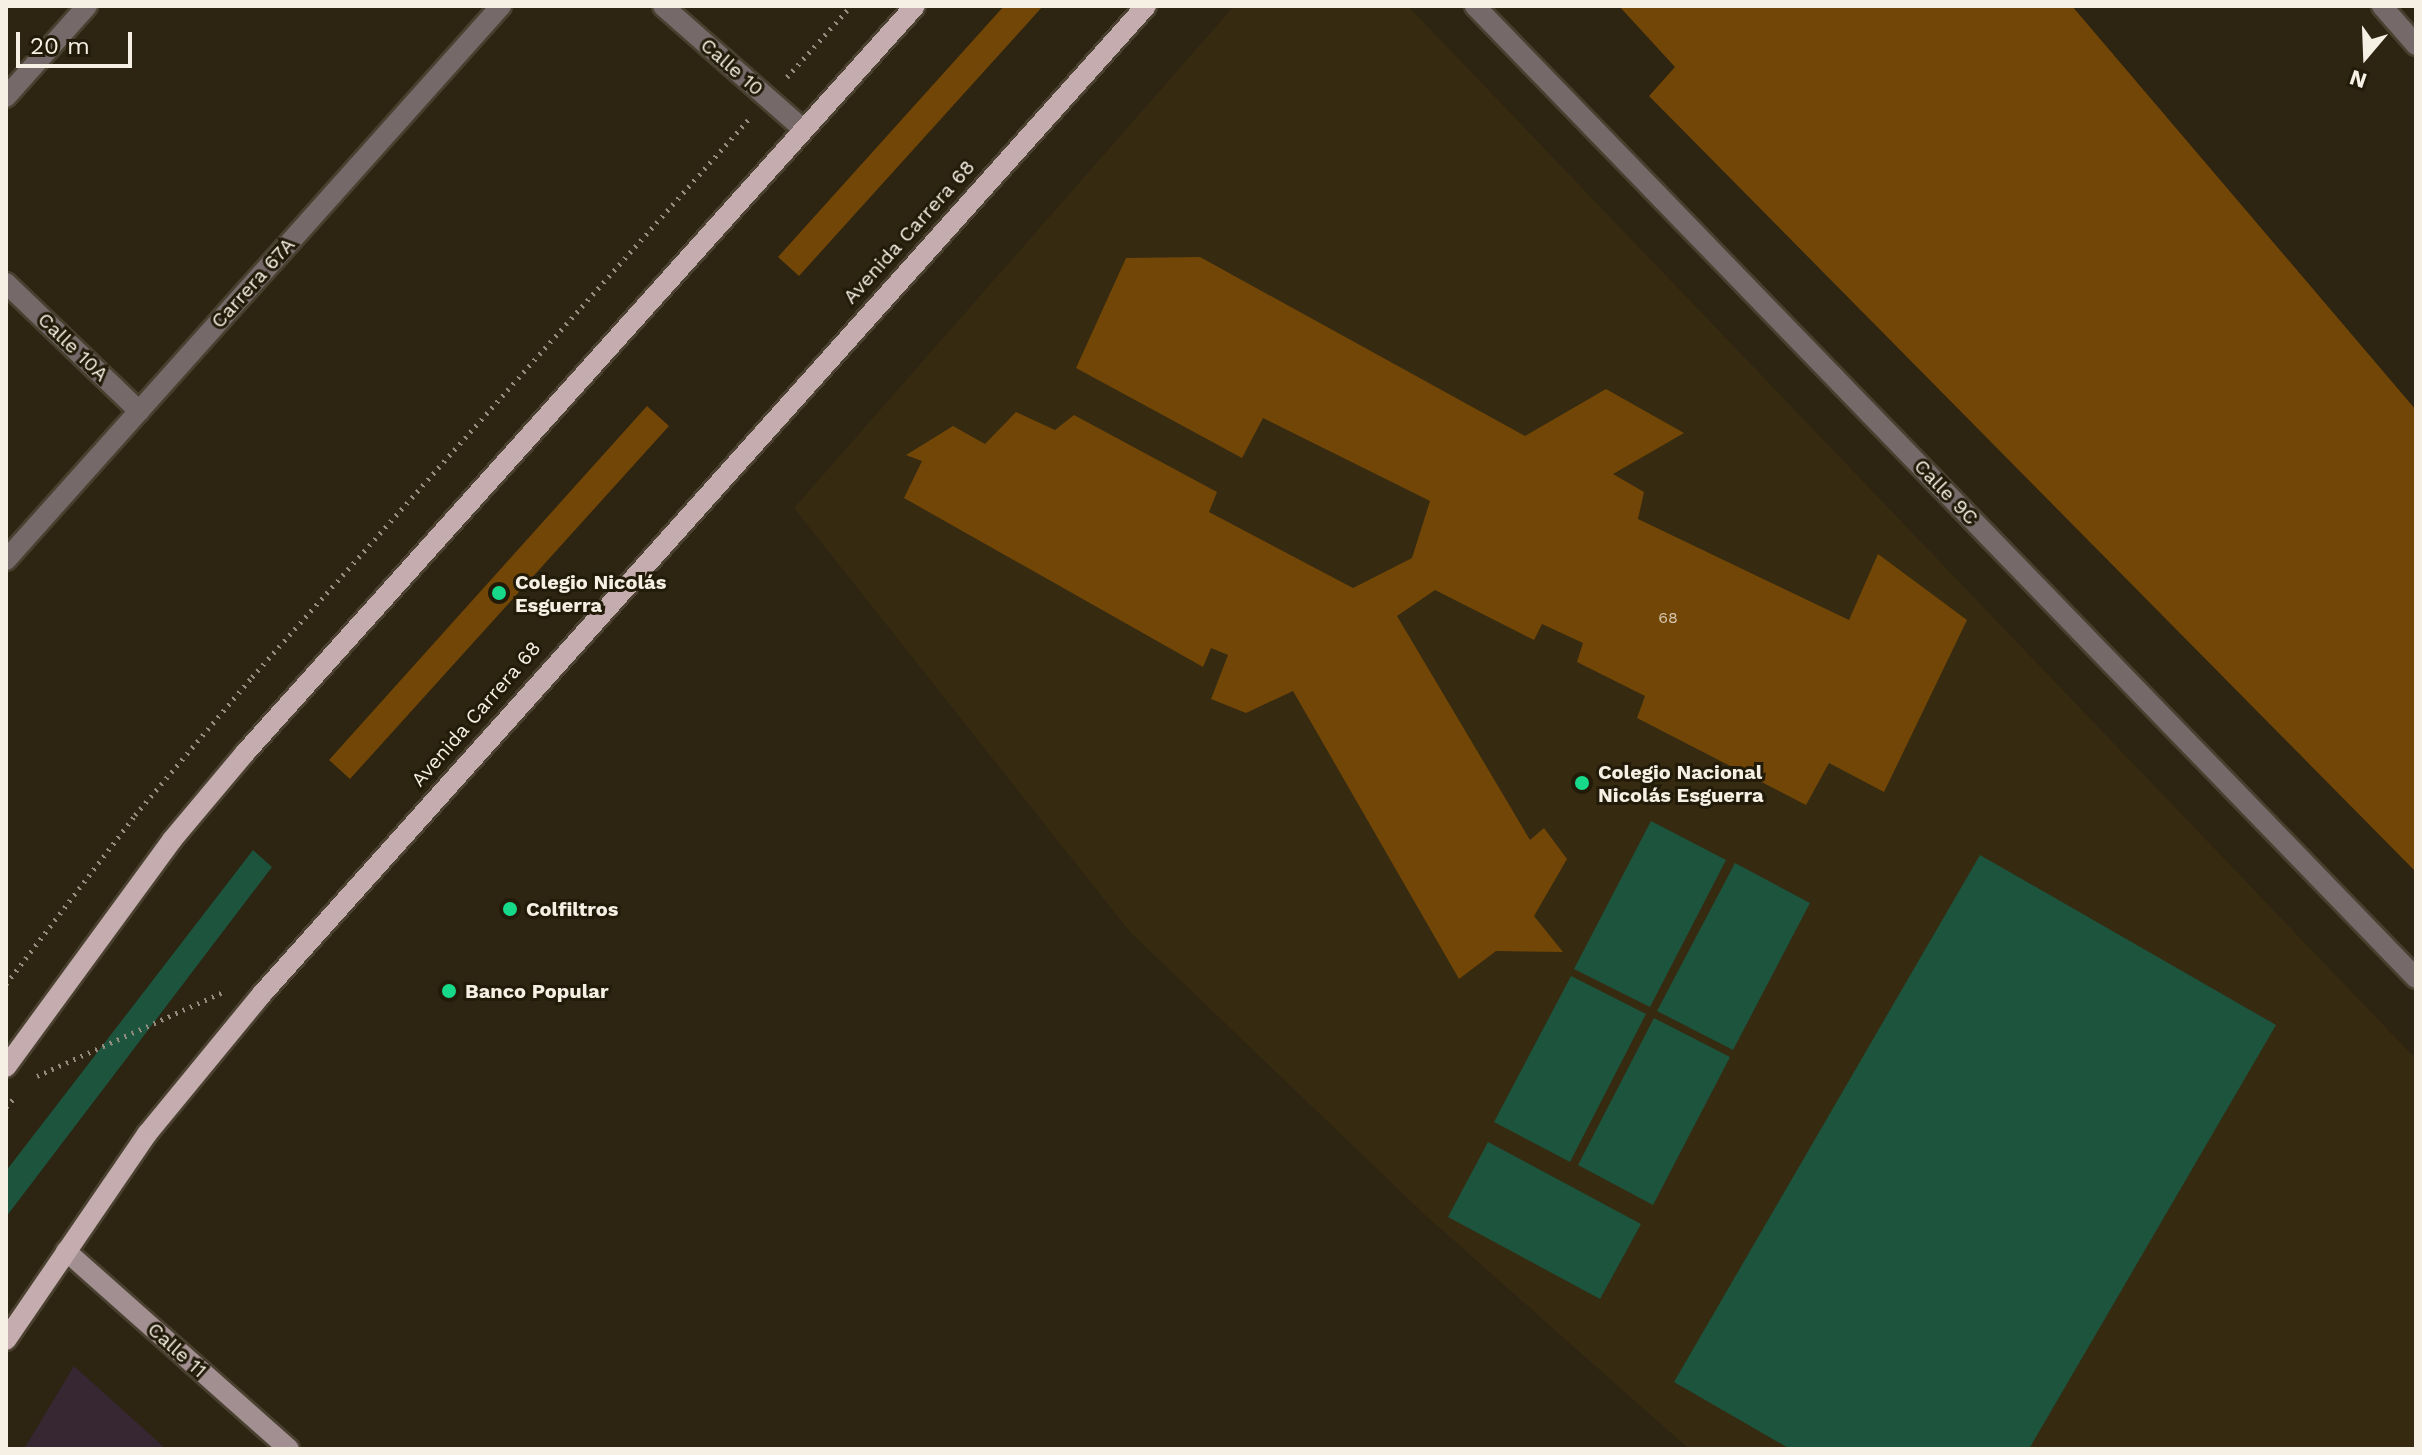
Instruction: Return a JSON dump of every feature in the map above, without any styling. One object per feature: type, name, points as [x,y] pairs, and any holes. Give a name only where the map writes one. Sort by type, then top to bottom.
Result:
[{"type":"main road","points":[[7,1065],[162,852],[236,763],[802,128],[915,6]]},
{"type":"main road","name":"Avenida Carrera 68","points":[[6,1340],[147,1134],[271,983],[1146,6]]},
{"type":"street","points":[[6,97],[87,6]]},
{"type":"street","name":"Carrera 67A","points":[[6,560],[501,6]]},
{"type":"street","name":"Calle 10","points":[[663,6],[802,128]]},
{"type":"street","name":"Calle 9C","points":[[1475,6],[2416,978]]},
{"type":"street","points":[[2382,6],[2416,45]]},
{"type":"street","name":"Calle 10A","points":[[6,283],[139,411]]},
{"type":"street","name":"Calle 11","points":[[66,1251],[289,1449]]},
{"type":"path","points":[[6,984],[135,815],[252,677],[851,6]]},
{"type":"path","points":[[30,1079],[224,992],[234,981]]},
{"type":"path","points":[[6,1107],[22,1088]]},
{"type":"shaded area","name":"Colegio Nacional Nicolás Esguerra","points":[[1234,6],[1408,6],[2416,1059],[2416,1449],[1689,1449],[1424,1214],[1130,932],[794,508]]},
{"type":"shaded area","points":[[74,1366],[166,1449],[24,1449]]},
{"type":"green space","points":[[1651,821],[1726,860],[1650,1007],[1574,969]]},
{"type":"green space","points":[[253,850],[272,867],[6,1217],[6,1171]]},
{"type":"green space","points":[[1980,855],[2276,1025],[2029,1449],[1790,1449],[1674,1382]]},
{"type":"green space","points":[[1735,863],[1810,903],[1733,1050],[1657,1011]]},
{"type":"green space","points":[[1571,976],[1646,1014],[1570,1162],[1494,1122]]},
{"type":"green space","points":[[1654,1018],[1730,1057],[1653,1205],[1578,1165]]},
{"type":"green space","points":[[1488,1142],[1641,1224],[1600,1299],[1448,1217]]},
{"type":"building","points":[[1004,6],[1043,6],[799,276],[778,257]]},
{"type":"building","points":[[1619,6],[2072,6],[2416,410],[2416,872],[1649,96],[1675,67]]},
{"type":"building","points":[[1200,257],[1525,436],[1606,389],[1684,433],[1613,474],[1644,492],[1638,519],[1849,620],[1878,554],[1967,620],[1884,792],[1829,763],[1806,805],[1637,718],[1645,696],[1577,662],[1583,643],[1542,624],[1534,640],[1435,590],[1397,616],[1530,840],[1544,828],[1567,859],[1534,916],[1563,952],[1496,951],[1459,979],[1293,691],[1246,713],[1211,699],[1228,655],[1211,648],[1203,667],[904,498],[922,461],[906,455],[953,426],[985,444],[1016,412],[1055,430],[1074,415],[1217,492],[1209,512],[1353,588],[1412,558],[1430,501],[1263,418],[1242,458],[1076,368],[1126,258]]},
{"type":"building","name":"Colegio Nicolás Esguerra","points":[[647,406],[669,426],[350,779],[329,760]]},
{"type":"place","name":"Colegio Nicolás Esguerra","points":[[499,593]]},
{"type":"place","name":"Colegio Nacional Nicolás Esguerra","points":[[1582,783]]},
{"type":"place","name":"Colfiltros","points":[[510,909]]},
{"type":"place","name":"Banco Popular","points":[[449,991]]}]
